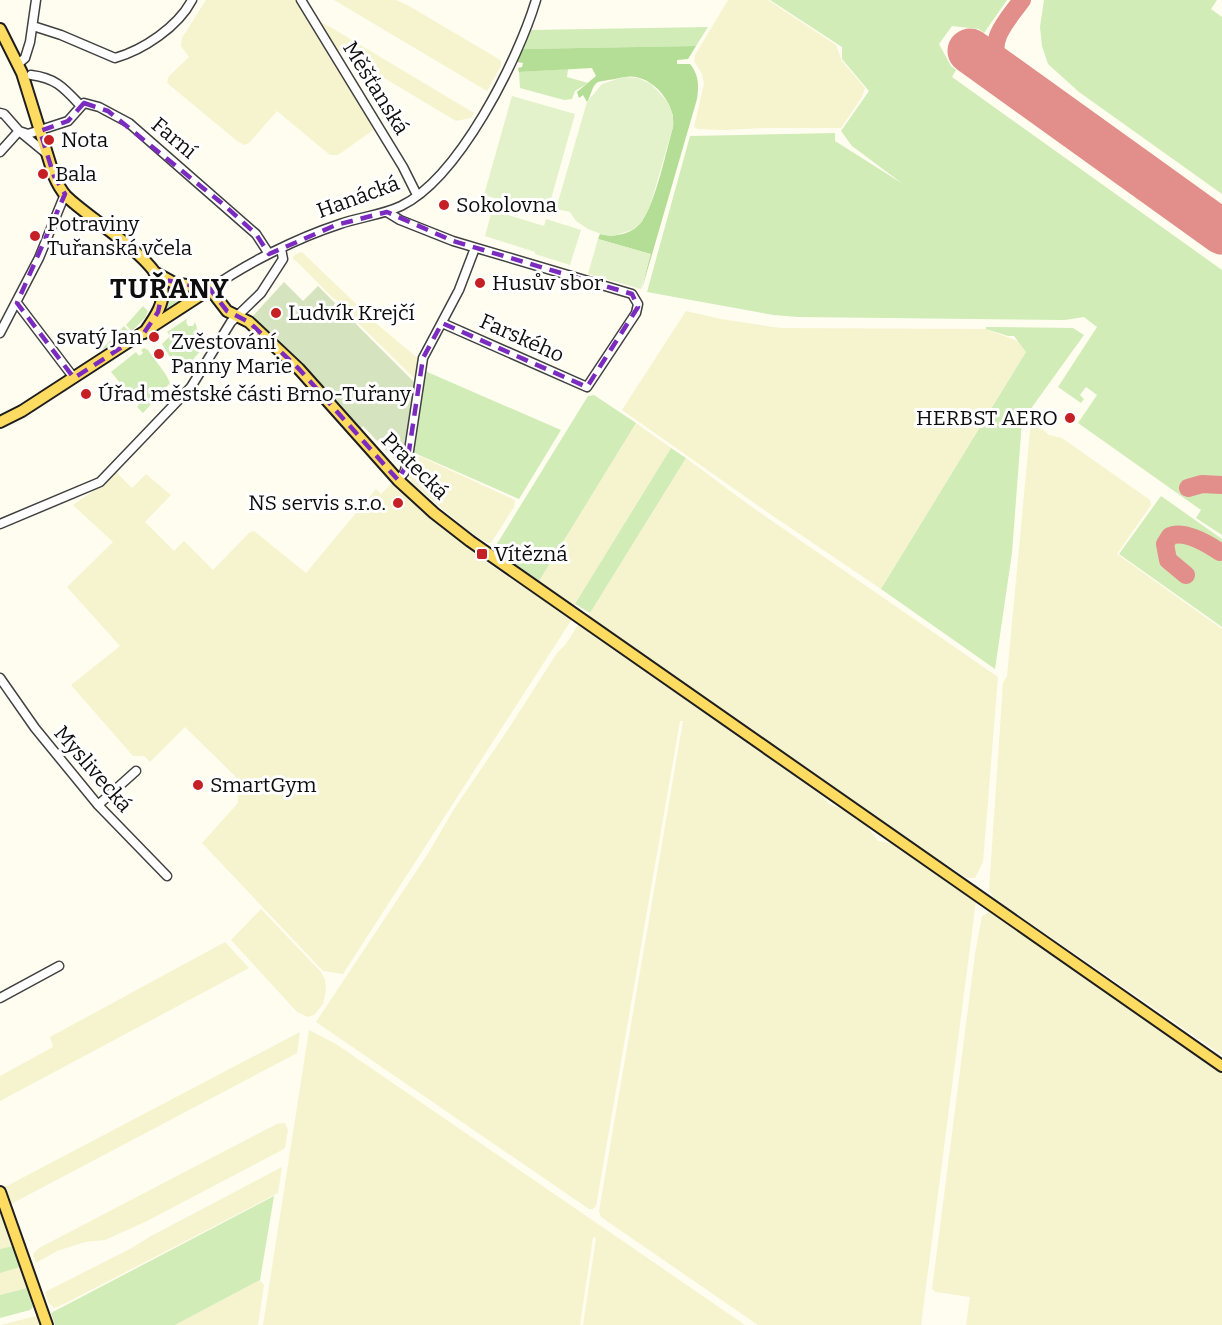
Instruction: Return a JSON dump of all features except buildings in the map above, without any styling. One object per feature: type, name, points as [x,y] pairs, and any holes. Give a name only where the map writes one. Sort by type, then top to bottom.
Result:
[{"type":"main road","points":[[0,29],[24,70],[54,176],[65,194],[143,259],[154,272],[174,283],[210,290]]},
{"type":"main road","name":"Hanácká","points":[[144,333],[155,317],[162,298],[162,284],[154,272]]},
{"type":"main road","name":"Hanácká","points":[[0,422],[22,411],[210,290]]},
{"type":"main road","name":"Pratecká","points":[[210,290],[227,311],[249,322],[299,369],[398,480],[453,529],[1222,1066]]},
{"type":"main road","points":[[0,1192],[47,1325]]},
{"type":"street","points":[[19,131],[28,134],[68,121],[81,106],[59,84],[24,70],[36,0]]},
{"type":"street","points":[[33,26],[61,34],[115,58],[162,34],[192,0]]},
{"type":"street","name":"Měšťanská","points":[[301,0],[404,167],[417,195]]},
{"type":"street","name":"Hanácká","points":[[210,290],[269,254],[336,225],[387,212],[401,206],[431,184],[454,158],[486,110],[510,65],[536,0]]},
{"type":"street","name":"Farní","points":[[81,106],[84,103],[91,103],[129,123],[256,234],[269,254]]},
{"type":"street","points":[[0,113],[4,114],[19,131],[47,154]]},
{"type":"street","points":[[0,152],[19,131]]},
{"type":"street","points":[[0,333],[39,258],[65,194]]},
{"type":"street","points":[[401,206],[405,222]]},
{"type":"street","points":[[387,212],[405,222],[475,248],[459,290],[423,358],[406,464],[404,473],[398,480]]},
{"type":"street","name":"Farského","points":[[442,323],[587,387],[636,313],[637,299],[632,294],[475,248]]},
{"type":"street","points":[[0,524],[100,482],[190,387],[229,325],[267,286],[283,259],[281,249]]},
{"type":"street","points":[[17,303],[74,378]]},
{"type":"street","name":"Myslivecká","points":[[0,678],[34,728],[98,805],[167,876]]},
{"type":"street","points":[[98,805],[136,771]]},
{"type":"street","points":[[0,998],[59,966]]},
{"type":"highlighted area","points":[[84,103],[108,111],[224,205],[256,234],[269,254],[336,225],[387,212],[453,241],[632,294],[638,307],[587,387],[442,323],[423,358],[407,464],[398,480],[299,369],[249,322],[227,311],[210,289],[165,280],[158,312],[144,333],[74,378],[17,303],[65,194],[54,176],[40,131],[68,121]]},
{"type":"shaded area","points":[[206,0],[297,0],[376,128],[338,155],[330,155],[277,111],[249,143],[244,145],[237,141],[167,83],[169,76],[189,57],[181,46],[182,38]]},
{"type":"shaded area","points":[[334,0],[396,0],[497,58],[501,61],[501,66],[487,91]]},
{"type":"shaded area","points":[[728,0],[768,0],[836,45],[842,61],[865,88],[862,97],[841,128],[726,130],[694,127],[704,84],[702,74],[694,61],[695,55]]},
{"type":"shaded area","points":[[320,22],[474,113],[471,118],[456,121],[336,49]]},
{"type":"shaded area","points":[[302,252],[378,325],[420,360],[416,376],[413,377],[354,319],[354,313],[349,308],[333,298],[293,258],[294,255]]},
{"type":"shaded area","points":[[686,311],[781,328],[986,329],[1020,342],[1026,352],[881,589],[622,410]]},
{"type":"shaded area","points":[[636,423],[671,448],[574,606],[539,581]]},
{"type":"shaded area","points":[[1036,426],[1049,435],[1062,438],[1150,500],[1151,505],[1117,554],[1222,629],[1222,1055],[994,898],[989,890],[1003,683],[1007,676],[1030,431]]},
{"type":"shaded area","points":[[415,454],[515,500],[514,507],[491,543],[487,543],[466,529],[412,483],[408,474],[412,456]]},
{"type":"shaded area","points":[[686,458],[749,505],[998,677],[983,862],[975,878],[967,878],[902,836],[588,616]]},
{"type":"shaded area","points":[[115,471],[132,488],[146,474],[171,495],[145,522],[174,551],[184,541],[213,570],[250,532],[254,531],[306,573],[376,489],[381,494],[392,483],[483,560],[572,619],[343,974],[323,971],[202,843],[238,803],[237,778],[185,727],[150,762],[144,756],[133,756],[71,685],[120,646],[67,587],[113,542],[73,505],[102,485]]},
{"type":"shaded area","points":[[578,625],[821,795],[829,804],[842,809],[867,826],[878,841],[890,843],[976,901],[921,1325],[758,1325],[601,1217],[599,1211],[683,721],[680,721],[596,1206],[593,1209],[589,1209],[316,1022],[429,852],[454,809]]},
{"type":"shaded area","points":[[261,909],[321,972],[325,980],[326,990],[323,1004],[314,1015],[308,1017],[297,1012],[231,940]]},
{"type":"shaded area","points":[[990,912],[1222,1073],[1222,1325],[966,1325],[970,1297],[936,1292],[932,1289],[975,954],[982,916]]},
{"type":"shaded area","points":[[225,942],[249,968],[0,1101],[0,1076],[53,1047],[50,1037]]},
{"type":"shaded area","points":[[309,1030],[336,1044],[745,1325],[583,1325],[596,1238],[593,1237],[580,1325],[263,1325]]},
{"type":"shaded area","points":[[300,1032],[297,1053],[11,1204],[5,1187]]},
{"type":"shaded area","points":[[285,1123],[288,1130],[285,1148],[282,1150],[147,1221],[105,1240],[85,1242],[57,1251],[36,1263],[33,1254],[39,1248],[277,1124]]},
{"type":"shaded area","points":[[282,1167],[278,1193],[66,1303],[54,1308],[48,1302],[45,1292]]},
{"type":"shaded area","points":[[0,1213],[13,1246],[0,1249]]},
{"type":"shaded area","points":[[20,1267],[27,1288],[0,1295],[0,1272]]},
{"type":"shaded area","points":[[260,1280],[264,1285],[258,1325],[175,1325]]},
{"type":"shaded area","points":[[36,1316],[41,1325],[1,1325]]},
{"type":"green space","points":[[770,0],[1007,0],[984,33],[979,29],[952,26],[939,44],[951,66],[956,70],[952,77],[1222,270],[1222,535],[1196,518],[1201,510],[1078,423],[1097,395],[1086,387],[1080,395],[1084,399],[1081,403],[1058,387],[1097,327],[1084,317],[1065,320],[798,317],[773,315],[647,292],[690,136],[835,133],[835,141],[903,184],[852,146],[841,131],[869,91],[842,59],[842,47]]},
{"type":"green space","points":[[1044,0],[1217,0],[1211,9],[1222,17],[1222,194],[1079,92],[1048,64],[1042,46],[1040,27]]},
{"type":"green space","points":[[708,27],[696,46],[523,49],[531,30]]},
{"type":"green space","points":[[696,46],[688,59],[677,60],[677,64],[690,64],[695,72],[698,85],[697,99],[642,289],[650,254],[598,239],[600,234],[618,235],[629,232],[642,221],[647,212],[656,189],[673,127],[668,103],[658,89],[644,79],[632,77],[598,82],[587,102],[583,95],[579,98],[577,92],[596,76],[592,68],[519,72],[518,68],[522,67],[523,63],[517,62],[523,49]]},
{"type":"green space","points":[[568,69],[567,77],[588,83],[575,91],[572,99],[564,100],[520,88],[519,72]]},
{"type":"green space","points":[[624,77],[638,78],[651,84],[667,101],[673,115],[673,127],[650,206],[641,223],[632,230],[613,236],[588,229],[576,221],[570,212],[556,209],[587,102],[602,84]]},
{"type":"green space","points":[[512,96],[575,114],[547,213],[484,195]]},
{"type":"green space","points":[[492,210],[544,226],[546,219],[581,230],[570,265],[485,236]]},
{"type":"green space","points":[[598,239],[651,254],[641,289],[588,274]]},
{"type":"green space","points":[[284,282],[303,301],[318,286],[417,385],[404,465],[401,466],[363,426],[359,430],[303,365],[251,318]]},
{"type":"green space","points":[[185,289],[197,292],[160,315],[168,298]]},
{"type":"green space","points":[[143,306],[148,311],[145,318],[132,331],[126,325]]},
{"type":"green space","points":[[188,318],[186,322],[188,326],[193,326],[195,322],[198,331],[208,342],[184,370],[174,355],[170,357],[162,344],[170,336],[167,332]]},
{"type":"green space","points":[[124,326],[130,333],[99,352]]},
{"type":"green space","points":[[986,327],[1073,328],[1084,335],[1022,421],[1012,553],[995,669],[881,589],[1026,352],[1014,336],[986,329]]},
{"type":"green space","points":[[144,348],[148,350],[170,383],[143,413],[111,372],[136,352],[139,356],[143,353],[141,350]]},
{"type":"green space","points":[[425,371],[561,430],[519,499],[410,451]]},
{"type":"green space","points":[[594,395],[636,423],[539,581],[496,551],[495,547],[588,396]]},
{"type":"green space","points":[[671,448],[686,458],[590,613],[575,604]]},
{"type":"green space","points":[[1161,496],[1222,539],[1222,627],[1119,554]]},
{"type":"green space","points":[[274,1196],[260,1280],[175,1325],[55,1325],[51,1313]]},
{"type":"green space","points":[[13,1246],[20,1267],[0,1273],[0,1249]]},
{"type":"green space","points":[[27,1288],[33,1307],[30,1310],[0,1318],[0,1295]]},
{"type":"taxiway","points":[[1022,0],[998,36],[995,49],[997,61],[1012,82],[1056,112]]},
{"type":"taxiway","points":[[1188,488],[1202,484],[1222,485]]},
{"type":"taxiway","points":[[1186,575],[1168,560],[1165,544],[1170,536],[1189,536],[1220,552]]},
{"type":"runway","points":[[970,51],[1222,232]]},
{"type":"place","name":"Nota","points":[[49,140]]},
{"type":"place","name":"Bala","points":[[43,174]]},
{"type":"place","name":"Sokolovna","points":[[444,205]]},
{"type":"place","name":"Potraviny Tuřanská včela","points":[[35,236]]},
{"type":"place","name":"Husův sbor","points":[[480,283]]},
{"type":"place","name":"Ludvík Krejčí","points":[[276,313]]},
{"type":"place","name":"svatý Jan","points":[[154,337]]},
{"type":"place","name":"Zvěstování Panny Marie","points":[[159,354]]},
{"type":"place","name":"Úřad městské části Brno-Tuřany","points":[[86,394]]},
{"type":"place","name":"HERBST AERO","points":[[1070,418]]},
{"type":"place","name":"NS servis s.r.o.","points":[[398,503]]},
{"type":"place","name":"Vítězná","points":[[482,554]]},
{"type":"place","name":"SmartGym","points":[[198,785]]},
{"type":"district","name":"TUŘANY","points":[[170,289]]}]
